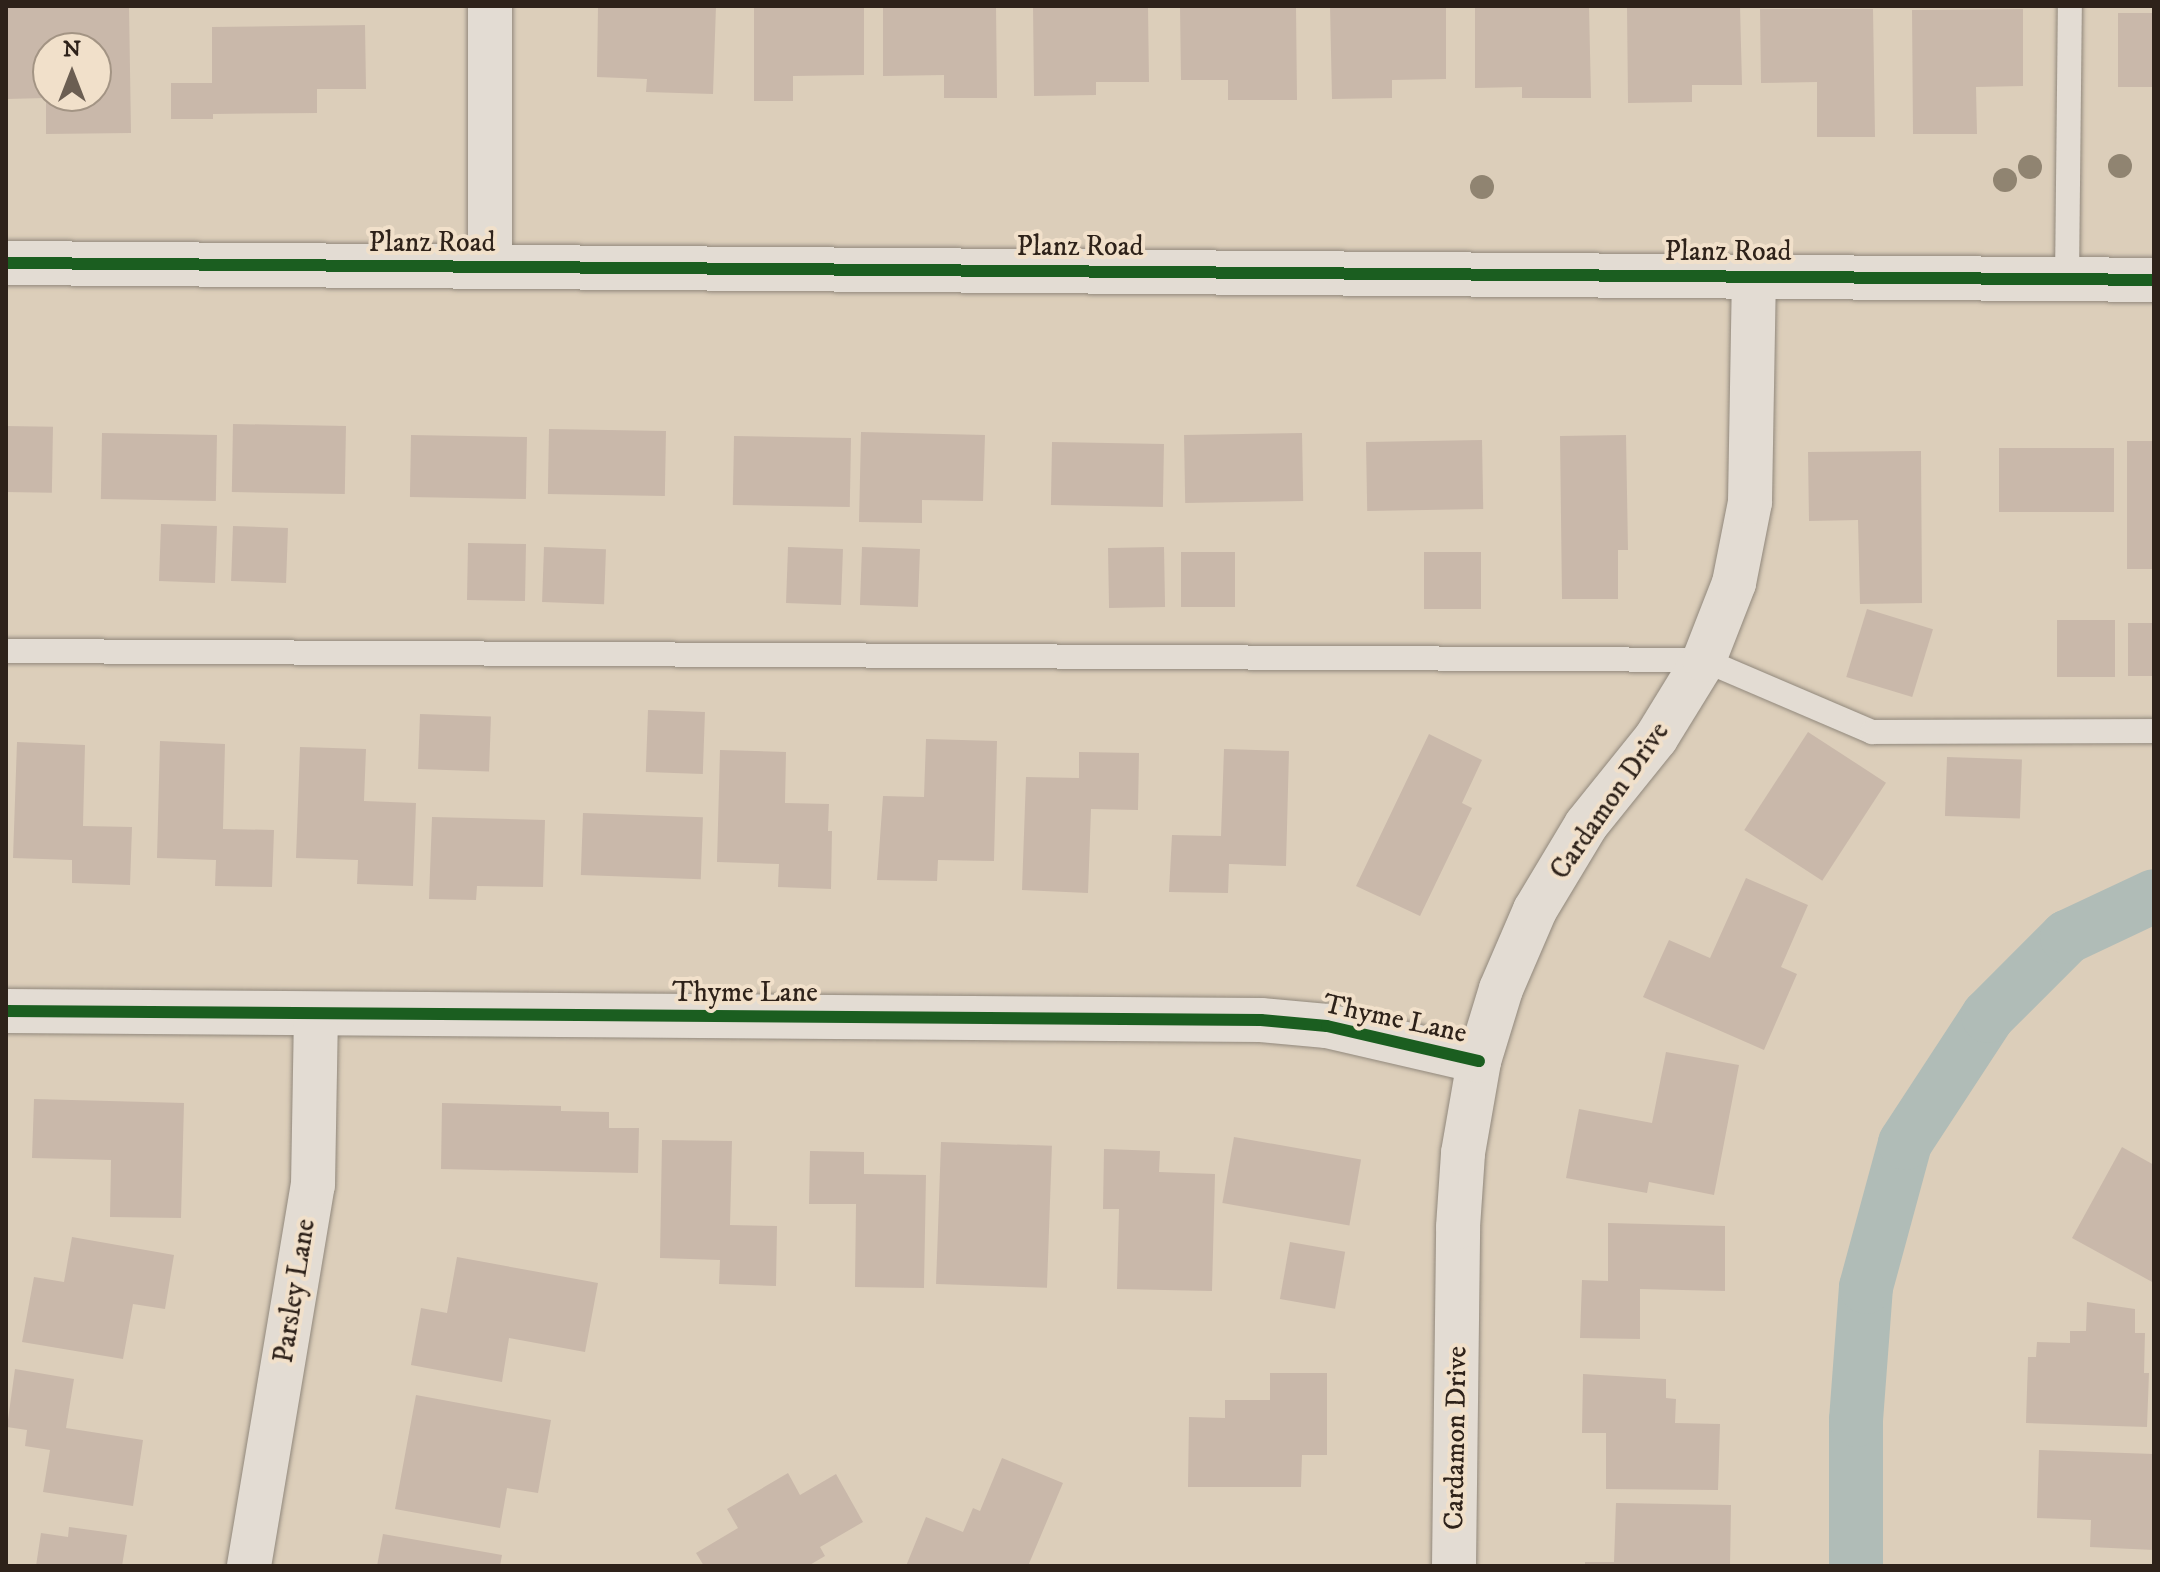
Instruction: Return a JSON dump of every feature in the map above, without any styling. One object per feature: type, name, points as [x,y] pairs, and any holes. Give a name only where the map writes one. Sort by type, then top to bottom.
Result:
[{"type":"street","points":[[490,6],[490,267]]},
{"type":"street","name":"Planz Road","points":[[6,263],[2154,280]]},
{"type":"street","name":"Cardamon Drive","points":[[1454,1566],[1458,1227],[1463,1153],[1479,1061],[1501,989],[1535,910],[1586,825],[1656,738],[1704,660],[1734,583],[1750,502],[1754,276]]},
{"type":"street","name":"Thyme Lane","points":[[6,1011],[1261,1020],[1327,1026],[1479,1061]]},
{"type":"street","name":"Parsley Lane","points":[[249,1566],[313,1185],[316,1014]]},
{"type":"lane","points":[[2067,279],[2070,6]]},
{"type":"lane","points":[[6,651],[1704,660],[1872,732],[2154,731]]},
{"type":"building","points":[[6,6],[129,6],[131,133],[46,134],[46,112],[112,112],[112,32],[32,32],[32,98],[6,99]]},
{"type":"building","points":[[598,6],[716,6],[713,94],[646,92],[647,79],[597,77]]},
{"type":"building","points":[[754,6],[864,6],[864,75],[793,76],[793,101],[754,101]]},
{"type":"building","points":[[883,6],[996,6],[997,98],[944,98],[944,75],[883,76]]},
{"type":"building","points":[[1033,6],[1148,6],[1149,82],[1096,82],[1096,95],[1034,96]]},
{"type":"building","points":[[1296,6],[1297,100],[1228,100],[1228,80],[1181,80],[1180,7]]},
{"type":"building","points":[[1330,6],[1446,6],[1446,79],[1392,80],[1392,98],[1332,99]]},
{"type":"building","points":[[1589,6],[1591,98],[1522,98],[1522,87],[1475,88],[1475,7]]},
{"type":"building","points":[[1740,6],[1742,85],[1692,85],[1692,102],[1628,103],[1627,7]]},
{"type":"building","points":[[1760,9],[1873,9],[1875,137],[1817,137],[1817,82],[1761,83]]},
{"type":"building","points":[[2023,9],[2023,86],[1976,87],[1977,134],[1913,134],[1912,10]]},
{"type":"building","points":[[2118,13],[2154,13],[2154,87],[2118,87]]},
{"type":"building","points":[[365,25],[366,89],[317,89],[317,113],[213,114],[213,119],[171,119],[171,83],[212,83],[212,27]]},
{"type":"building","points":[[233,424],[346,426],[345,494],[232,492]]},
{"type":"building","points":[[6,426],[53,427],[52,493],[6,492]]},
{"type":"building","points":[[549,429],[666,431],[665,496],[548,494]]},
{"type":"building","points":[[861,432],[985,435],[983,501],[922,500],[922,523],[859,522]]},
{"type":"building","points":[[102,433],[217,435],[216,501],[101,499]]},
{"type":"building","points":[[1302,433],[1303,501],[1185,503],[1184,435]]},
{"type":"building","points":[[411,435],[527,437],[526,499],[410,497]]},
{"type":"building","points":[[1626,435],[1628,550],[1618,550],[1618,599],[1562,599],[1560,436]]},
{"type":"building","points":[[734,436],[851,438],[850,507],[733,505]]},
{"type":"building","points":[[1482,440],[1483,509],[1367,511],[1366,442]]},
{"type":"building","points":[[2127,441],[2154,441],[2154,569],[2127,569]]},
{"type":"building","points":[[1052,442],[1164,444],[1163,507],[1051,505]]},
{"type":"building","points":[[1999,448],[2114,448],[2114,512],[1999,512]]},
{"type":"building","points":[[1921,451],[1922,603],[1860,604],[1858,520],[1809,521],[1808,452]]},
{"type":"building","points":[[161,524],[217,526],[215,583],[159,581]]},
{"type":"building","points":[[233,526],[288,528],[286,583],[231,581]]},
{"type":"building","points":[[468,543],[526,544],[525,601],[467,600]]},
{"type":"building","points":[[544,547],[606,549],[604,604],[542,602]]},
{"type":"building","points":[[788,547],[843,549],[841,605],[786,603]]},
{"type":"building","points":[[862,547],[920,549],[918,607],[860,605]]},
{"type":"building","points":[[1164,547],[1165,607],[1109,608],[1108,548]]},
{"type":"building","points":[[1181,552],[1235,552],[1235,607],[1181,607]]},
{"type":"building","points":[[1424,552],[1481,552],[1481,609],[1424,609]]},
{"type":"building","points":[[1867,609],[1933,629],[1912,697],[1846,677]]},
{"type":"building","points":[[2057,620],[2115,620],[2115,677],[2057,677]]},
{"type":"building","points":[[2128,623],[2154,623],[2154,676],[2128,676]]},
{"type":"building","points":[[648,710],[705,712],[703,774],[646,772]]},
{"type":"building","points":[[420,714],[491,716],[489,771],[418,769]]},
{"type":"building","points":[[1808,732],[1886,783],[1822,881],[1744,830]]},
{"type":"building","points":[[1429,734],[1482,760],[1462,803],[1472,808],[1420,916],[1356,886]]},
{"type":"building","points":[[926,739],[997,741],[994,861],[938,860],[937,881],[877,880],[883,796],[924,797]]},
{"type":"building","points":[[160,741],[225,744],[223,829],[274,830],[272,887],[215,886],[216,860],[157,858]]},
{"type":"building","points":[[17,742],[85,745],[83,826],[132,827],[130,885],[72,883],[72,860],[13,858]]},
{"type":"building","points":[[300,747],[366,749],[364,801],[416,803],[413,886],[357,884],[358,860],[296,858]]},
{"type":"building","points":[[1224,749],[1289,751],[1286,866],[1229,864],[1228,893],[1169,892],[1172,835],[1221,836]]},
{"type":"building","points":[[720,750],[786,752],[785,803],[829,804],[831,889],[778,887],[779,864],[717,862]]},
{"type":"building","points":[[1079,752],[1139,753],[1138,810],[1091,809],[1088,893],[1022,890],[1026,777],[1079,778]]},
{"type":"building","points":[[1947,757],[2022,760],[2020,819],[1945,816]]},
{"type":"building","points":[[583,813],[703,817],[701,879],[581,875]]},
{"type":"building","points":[[432,817],[545,820],[543,887],[477,886],[476,900],[429,899]]},
{"type":"building","points":[[1746,878],[1808,905],[1781,967],[1797,974],[1764,1050],[1643,997],[1669,940],[1710,958]]},
{"type":"building","points":[[1666,1052],[1739,1065],[1714,1195],[1649,1182],[1647,1193],[1566,1178],[1579,1109],[1652,1123]]},
{"type":"building","points":[[34,1099],[184,1103],[181,1218],[110,1217],[111,1160],[32,1158]]},
{"type":"building","points":[[442,1103],[561,1106],[561,1111],[609,1112],[609,1128],[639,1128],[638,1173],[441,1169]]},
{"type":"building","points":[[1234,1137],[1361,1159],[1349,1225],[1222,1203]]},
{"type":"building","points":[[662,1140],[732,1141],[730,1225],[777,1226],[776,1286],[719,1284],[720,1260],[660,1258]]},
{"type":"building","points":[[941,1142],[1052,1146],[1047,1288],[936,1284]]},
{"type":"building","points":[[2122,1147],[2154,1165],[2154,1283],[2072,1238]]},
{"type":"building","points":[[1104,1149],[1160,1151],[1159,1172],[1215,1174],[1212,1291],[1117,1289],[1119,1209],[1103,1209]]},
{"type":"building","points":[[810,1151],[864,1152],[864,1174],[926,1175],[924,1288],[855,1287],[856,1204],[809,1204]]},
{"type":"building","points":[[1608,1223],[1725,1226],[1725,1291],[1640,1289],[1640,1339],[1580,1338],[1582,1280],[1608,1281]]},
{"type":"building","points":[[72,1237],[174,1255],[165,1309],[133,1304],[123,1359],[22,1342],[34,1277],[64,1282]]},
{"type":"building","points":[[1290,1242],[1345,1252],[1335,1309],[1280,1299]]},
{"type":"building","points":[[457,1257],[598,1283],[585,1352],[509,1338],[502,1382],[411,1365],[421,1308],[447,1313]]},
{"type":"building","points":[[2087,1302],[2135,1309],[2135,1333],[2145,1333],[2144,1373],[2149,1373],[2147,1427],[2026,1423],[2028,1357],[2036,1357],[2037,1342],[2070,1343],[2070,1331],[2086,1331]]},
{"type":"building","points":[[15,1369],[74,1379],[66,1428],[143,1440],[133,1506],[43,1492],[50,1450],[25,1446],[27,1430],[7,1427]]},
{"type":"building","points":[[1270,1373],[1327,1373],[1327,1455],[1302,1455],[1301,1487],[1188,1487],[1189,1417],[1225,1418],[1225,1400],[1270,1400]]},
{"type":"building","points":[[1583,1374],[1666,1379],[1666,1398],[1676,1399],[1675,1423],[1720,1424],[1718,1490],[1606,1489],[1606,1433],[1582,1433]]},
{"type":"building","points":[[416,1395],[551,1420],[538,1493],[507,1488],[500,1528],[395,1509]]},
{"type":"building","points":[[2039,1450],[2154,1454],[2154,1550],[2090,1547],[2091,1520],[2037,1518]]},
{"type":"building","points":[[1002,1458],[1063,1483],[1028,1566],[906,1566],[926,1517],[963,1532],[973,1508],[980,1511]]},
{"type":"building","points":[[788,1473],[800,1495],[836,1474],[863,1522],[820,1547],[825,1556],[808,1566],[704,1566],[696,1553],[738,1528],[727,1509]]},
{"type":"building","points":[[1616,1503],[1731,1505],[1730,1566],[1585,1566],[1585,1562],[1614,1562]]},
{"type":"building","points":[[69,1527],[127,1535],[122,1566],[36,1566],[41,1533],[68,1537]]},
{"type":"building","points":[[383,1534],[502,1555],[500,1566],[377,1566]]},
{"type":"waterway","points":[[1856,1566],[1856,1420],[1866,1287],[1905,1143],[1988,1016],[2067,937],[2154,896]]},
{"type":"cycle path","points":[[6,263],[2154,280]]},
{"type":"cycle path","points":[[6,1011],[1261,1020],[1327,1026],[1479,1061]]}]
